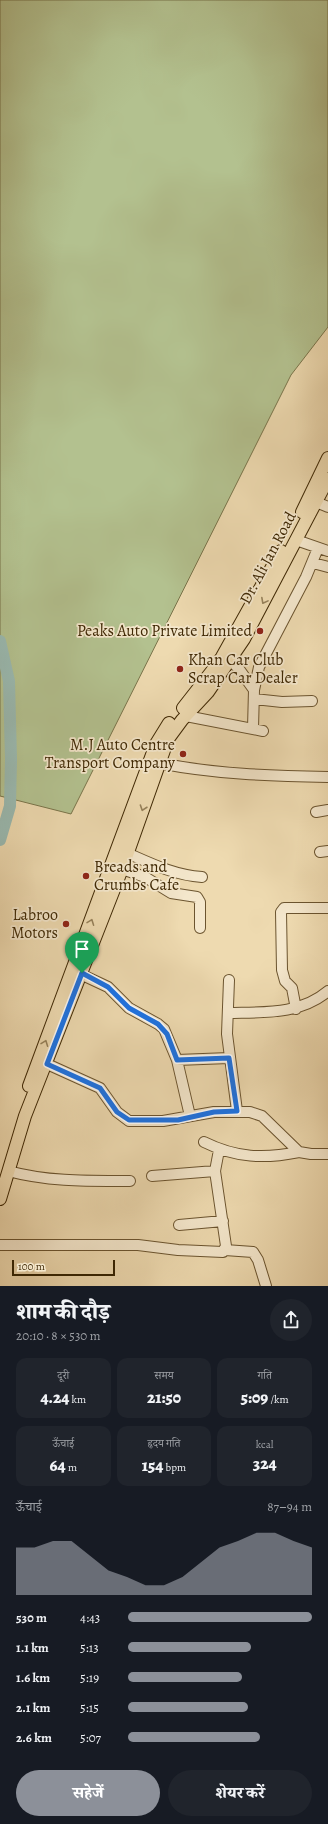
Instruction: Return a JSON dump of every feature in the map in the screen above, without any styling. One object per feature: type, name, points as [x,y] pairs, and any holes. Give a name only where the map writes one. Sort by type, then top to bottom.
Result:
[{"type":"main road","name":"Dr. Ali Jan Road","points":[[4,1172],[47,1064],[156,744],[169,724],[201,687],[222,657],[291,533],[328,458]]},
{"type":"main road","name":"Dr. Ali Jan Road","points":[[0,1199],[4,1172],[14,1127],[122,869],[168,739],[208,692],[244,639],[328,479]]},
{"type":"street","points":[[316,502],[328,507]]},
{"type":"street","points":[[296,540],[328,551]]},
{"type":"street","points":[[186,716],[258,730],[254,694],[261,661],[313,563],[318,548]]},
{"type":"street","points":[[313,563],[328,567]]},
{"type":"street","points":[[230,660],[240,669],[254,694],[282,702],[312,700]]},
{"type":"street","points":[[159,763],[246,775],[328,777]]},
{"type":"street","points":[[316,812],[328,810]]},
{"type":"street","points":[[128,853],[167,871],[188,876],[202,877]]},
{"type":"street","points":[[122,869],[145,877],[171,893],[197,897],[200,902],[200,928]]},
{"type":"street","points":[[296,1008],[294,993],[292,988],[285,981],[282,970],[281,912],[284,908],[328,908]]},
{"type":"street","points":[[78,972],[108,987],[129,1008],[158,1024],[167,1034],[177,1060],[190,1116]]},
{"type":"street","points":[[229,980],[229,1058],[237,1111]]},
{"type":"street","points":[[228,1013],[296,1008],[318,1000],[328,991]]},
{"type":"street","points":[[177,1060],[229,1058]]},
{"type":"street","points":[[47,1064],[100,1088],[117,1112],[129,1120],[163,1121],[214,1112],[250,1112],[262,1116],[299,1152]]},
{"type":"street","points":[[204,1142],[219,1150],[243,1156],[299,1152],[303,1154],[328,1154]]},
{"type":"street","points":[[219,1150],[215,1171],[223,1221],[226,1246],[225,1250]]},
{"type":"street","points":[[152,1176],[215,1171]]},
{"type":"street","points":[[4,1172],[49,1179],[130,1181]]},
{"type":"street","points":[[180,1225],[223,1221]]},
{"type":"street","points":[[0,1245],[127,1245],[204,1252],[220,1252],[225,1250],[254,1252],[266,1286]]},
{"type":"green space","points":[[0,0],[328,0],[328,327],[291,375],[71,814],[0,796]]},
{"type":"waterway","points":[[0,641],[9,681],[11,759],[10,806],[0,840]]},
{"type":"place","name":"Peaks Auto Private Limited","points":[[260,631]]},
{"type":"place","name":"Khan Car Club Scrap Car Dealer","points":[[180,669]]},
{"type":"place","name":"M.J Auto Centre Transport Company","points":[[183,754]]},
{"type":"place","name":"Breads and Crumbs Cafe","points":[[86,876]]},
{"type":"place","name":"Labroo Motors","points":[[66,924]]},
{"type":"route","points":[[82,973],[108,987],[129,1008],[158,1024],[164,1029],[177,1060],[229,1058],[237,1111],[214,1112],[178,1120],[136,1122],[123,1117],[117,1112],[100,1088],[47,1064],[82,973]]}]
